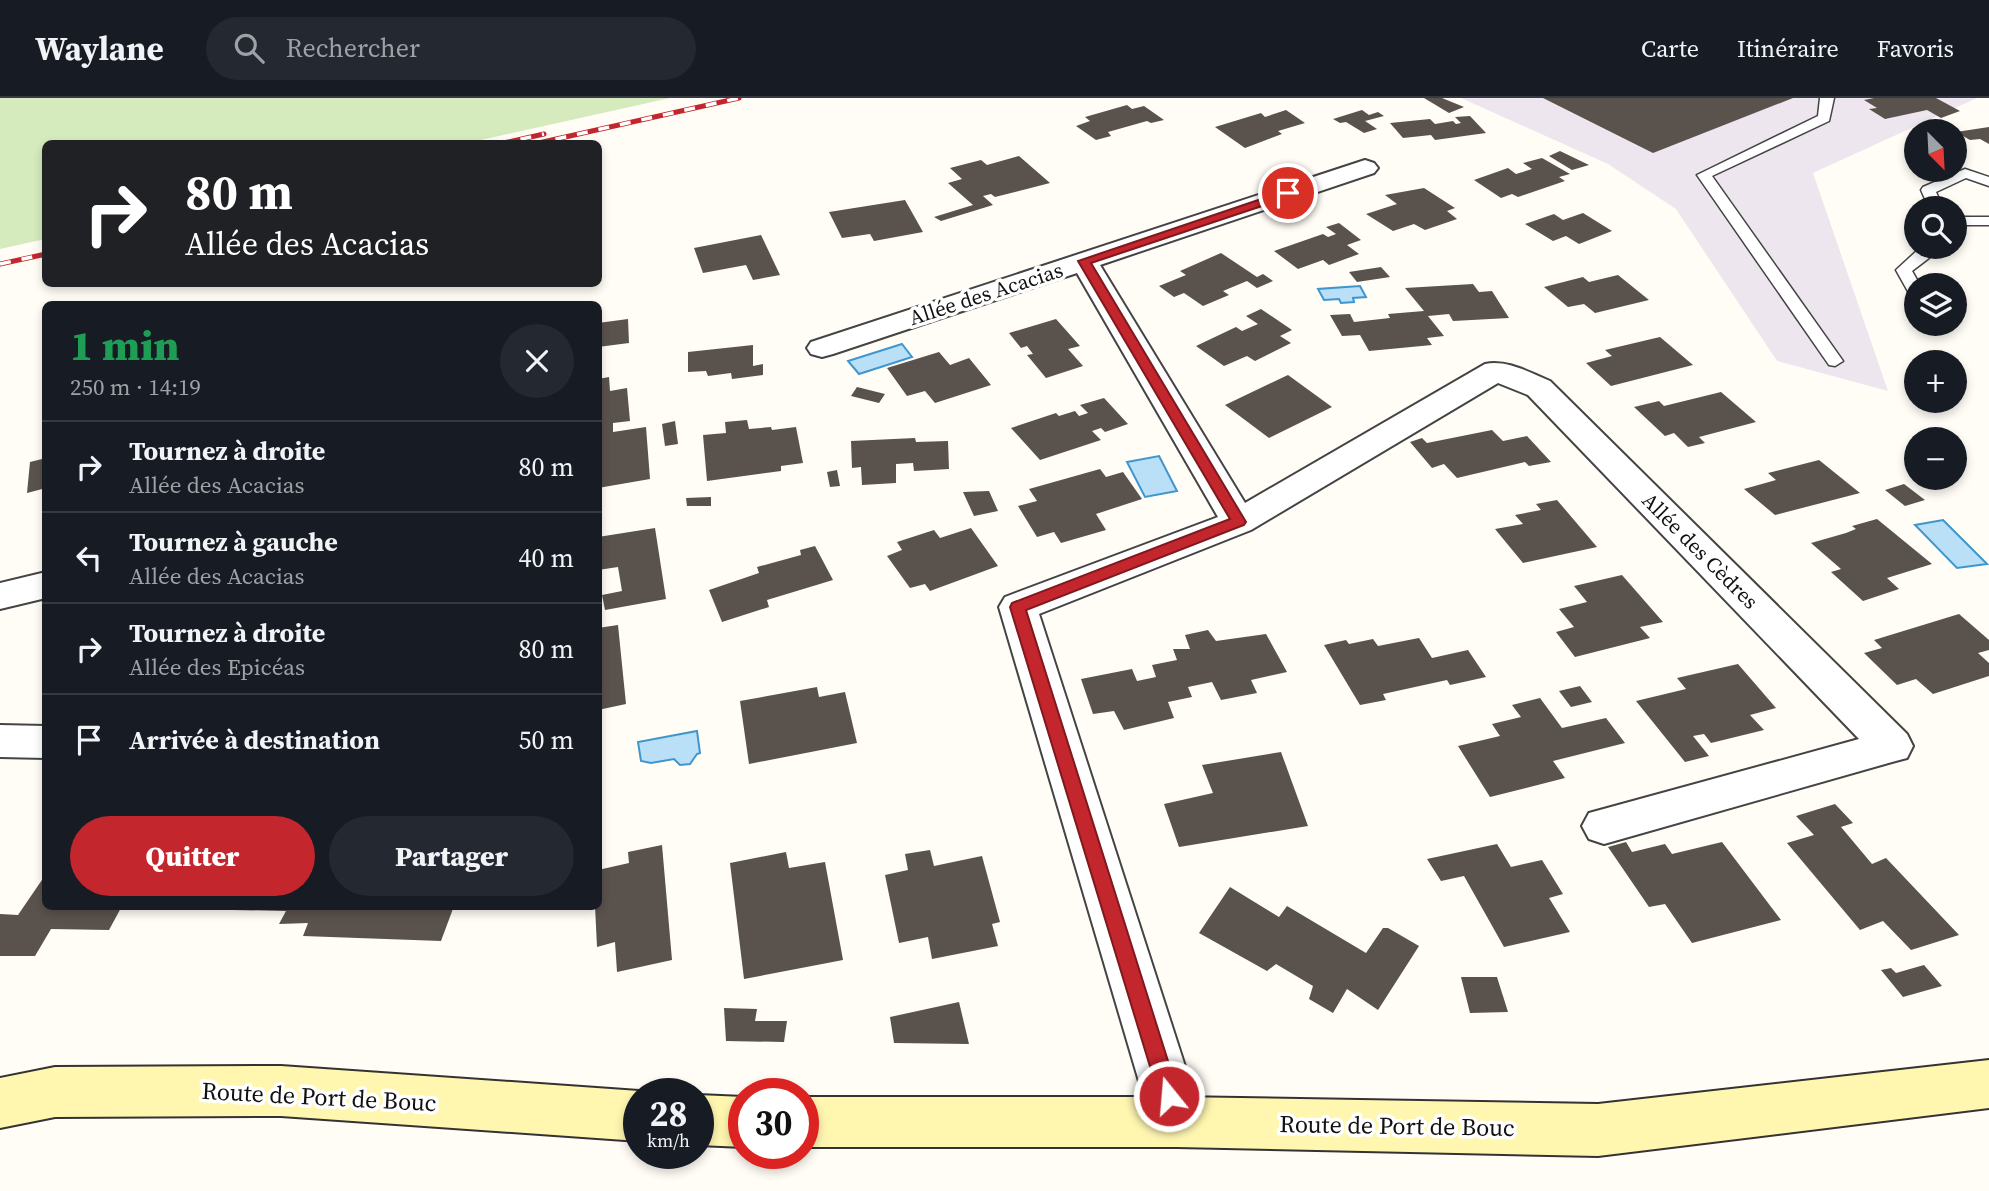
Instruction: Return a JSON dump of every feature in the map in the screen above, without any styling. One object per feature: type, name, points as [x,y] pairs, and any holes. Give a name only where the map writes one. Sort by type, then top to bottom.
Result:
[{"type":"main road","name":"Route de Port de Bouc","points":[[819,1122],[1177,1122],[1598,1130],[1989,1084]]},
{"type":"main road","name":"Route de Port de Bouc","points":[[0,1103],[55,1092],[281,1090],[623,1115]]},
{"type":"street","points":[[1084,261],[1364,168]]},
{"type":"street","name":"Allée des Acacias","points":[[822,348],[1084,261],[1238,522]]},
{"type":"street","name":"Allée des Cèdres","points":[[1238,522],[1496,371],[1539,388],[1892,747],[1604,826]]},
{"type":"street","points":[[1177,1122],[1018,607],[1238,522]]},
{"type":"street","points":[[0,596],[42,586]]},
{"type":"street","points":[[0,741],[42,743]]},
{"type":"lane","points":[[1827,98],[1824,118],[1704,174],[1835,361]]},
{"type":"lane","points":[[1931,196],[1928,190],[1965,173],[1989,182]]},
{"type":"lane","points":[[1967,220],[1989,221]]},
{"type":"lane","points":[[1906,273],[1904,270],[1919,259]]},
{"type":"shaded area","points":[[1461,98],[1977,98],[1931,119],[1904,119],[1904,131],[1813,173],[1888,391],[1777,361],[1676,209],[1608,164]]},
{"type":"green space","points":[[0,98],[670,98],[481,140],[42,140],[42,240],[0,249]]},
{"type":"water","points":[[1360,286],[1366,297],[1341,303],[1339,299],[1324,300],[1318,289]]},
{"type":"water","points":[[902,344],[912,357],[859,374],[848,361]]},
{"type":"water","points":[[1159,456],[1177,491],[1145,497],[1127,462]]},
{"type":"water","points":[[1943,520],[1987,564],[1957,568],[1915,525]]},
{"type":"water","points":[[697,731],[700,753],[690,764],[680,765],[674,759],[651,763],[641,761],[638,742]]},
{"type":"building","points":[[1424,98],[1442,98],[1464,107],[1449,113]]},
{"type":"building","points":[[1543,98],[1793,98],[1653,153]]},
{"type":"building","points":[[1936,98],[1960,111],[1941,118],[1927,110],[1885,119],[1869,109],[1877,108],[1864,100]]},
{"type":"building","points":[[1127,105],[1132,109],[1144,106],[1164,120],[1151,123],[1147,121],[1108,132],[1111,136],[1096,140],[1076,126],[1090,121],[1085,117]]},
{"type":"building","points":[[1286,110],[1305,123],[1278,131],[1282,134],[1245,148],[1215,127],[1261,113],[1265,117]]},
{"type":"building","points":[[1362,110],[1369,115],[1378,112],[1384,116],[1365,121],[1377,129],[1364,133],[1346,122],[1340,123],[1333,119]]},
{"type":"building","points":[[1470,116],[1486,133],[1435,140],[1431,135],[1403,138],[1390,123],[1430,119],[1435,124],[1453,121],[1456,124],[1461,123],[1455,117]]},
{"type":"building","points":[[1989,127],[1989,144],[1980,139],[1967,138],[1967,130]]},
{"type":"building","points":[[1560,151],[1589,165],[1572,170],[1549,156]]},
{"type":"building","points":[[1019,156],[1050,183],[995,197],[991,194],[983,196],[993,205],[941,221],[934,217],[973,205],[948,183],[962,179],[950,168],[981,160],[987,165]]},
{"type":"building","points":[[1542,158],[1570,174],[1559,177],[1565,181],[1518,197],[1512,194],[1501,198],[1474,180],[1508,168],[1516,174],[1532,169],[1523,163]]},
{"type":"building","points":[[1424,188],[1455,208],[1447,211],[1457,219],[1425,230],[1414,224],[1393,231],[1366,214],[1397,204],[1385,195]]},
{"type":"building","points":[[905,200],[923,232],[874,241],[870,234],[842,238],[829,212]]},
{"type":"building","points":[[1583,213],[1612,231],[1579,244],[1566,236],[1553,241],[1525,224],[1554,214],[1563,220]]},
{"type":"building","points":[[1339,223],[1361,240],[1347,245],[1359,254],[1329,265],[1323,260],[1298,269],[1274,251],[1323,234],[1328,237],[1336,234],[1326,227]]},
{"type":"building","points":[[761,235],[780,275],[753,280],[746,265],[703,273],[694,248]]},
{"type":"building","points":[[1221,253],[1257,277],[1263,274],[1273,281],[1257,288],[1247,281],[1223,291],[1229,295],[1203,306],[1184,293],[1174,297],[1159,286],[1186,275],[1180,271]]},
{"type":"building","points":[[1381,267],[1390,277],[1357,282],[1349,272]]},
{"type":"building","points":[[1618,275],[1649,300],[1595,313],[1584,304],[1568,307],[1544,287],[1583,277],[1589,282]]},
{"type":"building","points":[[1473,284],[1479,292],[1492,291],[1509,318],[1453,321],[1449,314],[1428,316],[1444,336],[1427,338],[1432,345],[1369,351],[1360,335],[1342,336],[1330,315],[1350,314],[1354,322],[1390,318],[1388,314],[1424,311],[1405,288]]},
{"type":"building","points":[[1261,309],[1292,330],[1280,336],[1291,343],[1255,361],[1247,356],[1224,366],[1196,346],[1236,327],[1242,331],[1258,324],[1246,316]]},
{"type":"building","points":[[628,319],[629,343],[602,346],[602,322]]},
{"type":"building","points":[[1056,319],[1080,346],[1068,349],[1083,366],[1046,378],[1027,355],[1033,354],[1027,346],[1021,348],[1009,333]]},
{"type":"building","points":[[1660,337],[1693,365],[1611,386],[1586,363],[1612,356],[1605,350]]},
{"type":"building","points":[[753,345],[753,366],[763,364],[763,375],[732,379],[731,373],[708,376],[706,371],[688,372],[688,352]]},
{"type":"building","points":[[939,352],[950,365],[969,358],[991,385],[935,403],[925,391],[907,396],[887,368]]},
{"type":"building","points":[[1288,375],[1332,407],[1269,438],[1225,405]]},
{"type":"building","points":[[609,377],[610,391],[627,388],[630,421],[613,423],[613,432],[646,427],[650,479],[602,487],[602,378]]},
{"type":"building","points":[[857,387],[885,394],[879,403],[851,396]]},
{"type":"building","points":[[1721,392],[1756,422],[1699,437],[1705,443],[1688,447],[1674,433],[1665,436],[1634,407],[1659,401],[1664,406]]},
{"type":"building","points":[[1104,398],[1128,424],[1105,432],[1101,428],[1092,431],[1101,440],[1040,460],[1011,428],[1056,413],[1059,416],[1075,411],[1079,416],[1088,413],[1080,405]]},
{"type":"building","points":[[747,420],[749,429],[796,427],[803,463],[781,466],[781,471],[707,481],[703,435],[726,433],[725,422]]},
{"type":"building","points":[[675,421],[678,444],[665,446],[662,424]]},
{"type":"building","points":[[1492,430],[1503,441],[1527,436],[1551,462],[1529,466],[1525,462],[1457,478],[1444,464],[1432,468],[1410,442],[1422,438],[1427,443]]},
{"type":"building","points":[[915,438],[916,442],[948,441],[949,469],[914,471],[913,463],[896,464],[896,483],[862,485],[861,467],[852,468],[851,441]]},
{"type":"building","points":[[42,459],[42,489],[27,493],[30,462]]},
{"type":"building","points":[[1819,460],[1860,493],[1775,515],[1744,489],[1776,480],[1768,473]]},
{"type":"building","points":[[1100,469],[1106,477],[1123,472],[1142,499],[1096,514],[1106,530],[1061,543],[1054,532],[1037,537],[1018,506],[1037,501],[1029,489]]},
{"type":"building","points":[[837,470],[840,486],[830,487],[827,472]]},
{"type":"building","points":[[1904,484],[1904,490],[1912,490],[1925,500],[1905,506],[1885,490]]},
{"type":"building","points":[[989,491],[998,511],[974,516],[963,492]]},
{"type":"building","points":[[711,497],[711,506],[687,506],[686,498]]},
{"type":"building","points":[[1557,500],[1597,547],[1523,563],[1495,529],[1523,524],[1515,515],[1541,510],[1536,504]]},
{"type":"building","points":[[1877,519],[1932,564],[1887,578],[1899,589],[1863,601],[1831,572],[1841,569],[1811,543],[1846,533],[1856,529],[1852,526]]},
{"type":"building","points":[[655,528],[666,599],[605,610],[602,595],[622,591],[618,567],[602,569],[602,536]]},
{"type":"building","points":[[971,528],[998,566],[930,591],[925,584],[910,588],[887,556],[902,550],[897,542],[934,530],[940,538]]},
{"type":"building","points":[[815,546],[833,580],[767,600],[769,607],[722,622],[709,590],[759,573],[757,567],[801,555],[800,550]]},
{"type":"building","points":[[1622,575],[1663,622],[1640,627],[1650,638],[1575,657],[1556,632],[1574,627],[1559,609],[1587,602],[1574,586]]},
{"type":"building","points":[[1959,614],[1989,640],[1989,650],[1978,653],[1989,663],[1989,676],[1933,694],[1916,679],[1897,685],[1864,653],[1882,648],[1874,640]]},
{"type":"building","points":[[618,625],[626,704],[602,709],[602,627]]},
{"type":"building","points":[[1208,630],[1216,641],[1266,634],[1287,672],[1251,680],[1257,693],[1221,700],[1212,682],[1188,687],[1192,697],[1168,702],[1174,718],[1124,730],[1114,711],[1093,714],[1081,679],[1132,669],[1137,681],[1156,677],[1152,665],[1177,660],[1173,649],[1190,649],[1185,635]]},
{"type":"building","points":[[1419,638],[1432,658],[1468,650],[1486,677],[1450,685],[1447,680],[1383,694],[1386,700],[1360,705],[1324,645],[1346,640],[1349,644],[1373,639],[1378,646]]},
{"type":"building","points":[[1738,664],[1776,708],[1750,715],[1764,730],[1711,743],[1704,734],[1693,736],[1709,756],[1685,762],[1636,701],[1686,689],[1677,678]]},
{"type":"building","points":[[1580,686],[1592,702],[1571,707],[1559,691]]},
{"type":"building","points":[[817,687],[819,697],[845,692],[857,743],[749,764],[740,701]]},
{"type":"building","points":[[1540,698],[1562,728],[1606,718],[1625,743],[1553,761],[1565,778],[1490,797],[1458,746],[1500,736],[1492,724],[1521,717],[1512,705]]},
{"type":"building","points":[[1281,752],[1308,826],[1179,847],[1164,804],[1213,793],[1202,765]]},
{"type":"building","points":[[1835,804],[1853,823],[1841,827],[1872,864],[1886,858],[1959,935],[1911,950],[1883,921],[1860,930],[1787,843],[1814,835],[1796,816]]},
{"type":"building","points":[[1626,842],[1632,852],[1665,844],[1672,854],[1722,842],[1781,920],[1692,943],[1665,904],[1649,907],[1608,847]]},
{"type":"building","points":[[1497,844],[1511,867],[1542,860],[1563,894],[1549,898],[1570,932],[1504,947],[1464,876],[1441,881],[1427,859]]},
{"type":"building","points":[[662,845],[672,960],[617,972],[615,942],[597,947],[595,910],[602,910],[602,869],[629,863],[628,852]]},
{"type":"building","points":[[930,850],[934,866],[982,856],[1000,922],[992,924],[998,946],[932,959],[928,937],[899,943],[885,875],[908,870],[905,854]]},
{"type":"building","points":[[786,852],[789,868],[825,862],[843,960],[744,979],[730,863]]},
{"type":"building","points":[[42,880],[42,910],[120,910],[109,930],[51,929],[35,956],[0,956],[0,914],[18,915]]},
{"type":"building","points":[[1230,887],[1279,917],[1287,906],[1366,953],[1383,928],[1388,928],[1419,946],[1378,1010],[1347,989],[1333,1013],[1309,999],[1313,986],[1276,964],[1267,971],[1199,933]]},
{"type":"building","points":[[237,910],[453,910],[441,941],[303,936],[308,923],[279,924],[286,911]]},
{"type":"building","points":[[1924,965],[1942,986],[1903,997],[1881,970],[1891,968],[1896,973]]},
{"type":"building","points":[[1461,977],[1497,977],[1508,1012],[1470,1013]]},
{"type":"building","points":[[959,1002],[969,1044],[894,1043],[890,1017]]},
{"type":"building","points":[[724,1008],[757,1009],[755,1021],[787,1021],[784,1042],[726,1041]]},
{"type":"railway","points":[[552,140],[739,98]]},
{"type":"railway","points":[[517,140],[544,134]]},
{"type":"railway","points":[[0,264],[42,255]]},
{"type":"route","points":[[1169,1096],[1018,607],[1238,522],[1084,261],[1288,193]]}]
